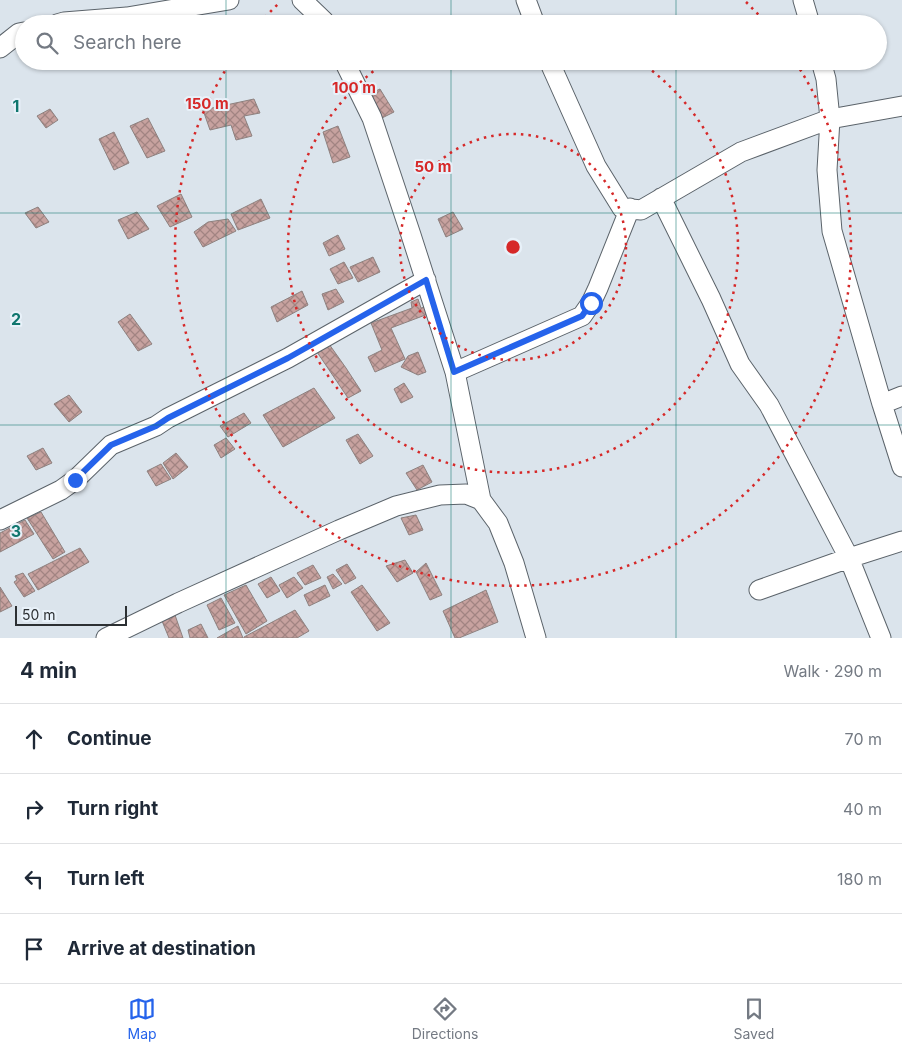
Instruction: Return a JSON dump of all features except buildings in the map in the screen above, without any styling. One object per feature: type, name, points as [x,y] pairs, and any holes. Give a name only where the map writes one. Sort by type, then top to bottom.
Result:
[{"type":"street","points":[[132,15],[152,6],[229,0]]},
{"type":"street","points":[[302,0],[318,15]]},
{"type":"street","points":[[526,0],[532,15]]},
{"type":"street","points":[[803,0],[807,15]]},
{"type":"street","points":[[0,48],[15,36]]},
{"type":"street","points":[[348,70],[372,118],[426,280],[454,372],[481,500],[498,523],[514,563],[536,638]]},
{"type":"street","points":[[553,70],[596,166],[622,208],[641,210],[741,152],[830,119],[902,106]]},
{"type":"street","points":[[824,70],[830,119],[827,170],[832,231],[902,467]]},
{"type":"street","points":[[661,198],[740,364],[769,405],[849,558],[881,638]]},
{"type":"street","points":[[454,372],[582,316],[591,303],[630,208]]},
{"type":"street","points":[[0,520],[61,490],[75,480],[111,445],[156,426],[168,418],[288,358],[426,280]]},
{"type":"street","points":[[882,404],[902,396]]},
{"type":"street","points":[[116,636],[178,603],[396,506],[440,495],[466,494],[481,500]]},
{"type":"street","points":[[759,590],[902,541]]},
{"type":"route","points":[[75,480],[111,445],[156,426],[168,418],[288,358],[426,280],[454,372],[582,316],[591,303]]}]
